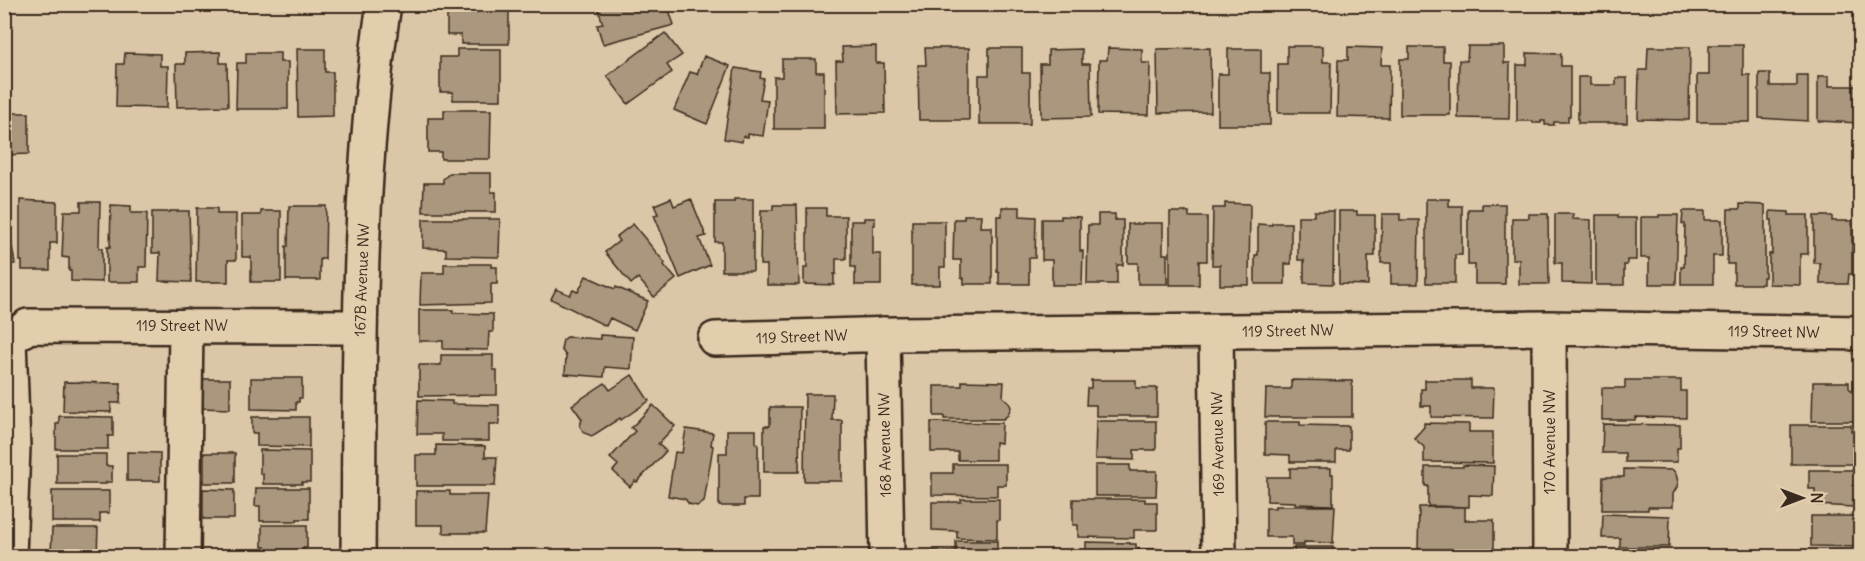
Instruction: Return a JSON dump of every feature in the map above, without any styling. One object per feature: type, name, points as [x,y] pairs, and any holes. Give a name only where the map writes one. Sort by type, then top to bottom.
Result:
[{"type":"street","name":"167B Avenue NW","points":[[357,556],[360,327],[365,206],[377,52],[384,4]]},
{"type":"street","name":"119 Street NW","points":[[9,556],[13,447],[9,340],[28,326],[360,327]]},
{"type":"street","points":[[183,556],[186,326]]},
{"type":"street","name":"119 Street NW","points":[[715,339],[884,334],[1550,328],[1860,333]]},
{"type":"street","name":"170 Avenue NW","points":[[1550,328],[1550,556]]},
{"type":"street","name":"169 Avenue NW","points":[[1216,332],[1219,556]]},
{"type":"street","name":"168 Avenue NW","points":[[884,334],[887,556]]},
{"type":"building","points":[[447,4],[509,4],[509,44],[461,44],[461,35],[447,35]]},
{"type":"building","points":[[611,4],[667,4],[674,25],[603,44],[597,25],[603,24],[598,8]]},
{"type":"building","points":[[665,33],[682,55],[667,65],[672,72],[628,104],[607,76]]},
{"type":"building","points":[[1709,45],[1743,45],[1743,75],[1750,75],[1750,122],[1697,122],[1697,75],[1709,75]]},
{"type":"building","points":[[876,46],[876,63],[884,63],[885,113],[837,114],[836,61],[843,61],[842,47]]},
{"type":"building","points":[[1287,46],[1323,46],[1323,62],[1331,62],[1330,113],[1278,113],[1278,64],[1287,64]]},
{"type":"building","points":[[1468,46],[1504,46],[1504,63],[1510,63],[1509,119],[1458,118],[1459,60],[1467,61]]},
{"type":"building","points":[[1348,47],[1382,48],[1381,65],[1390,65],[1389,118],[1337,117],[1338,60],[1348,60]]},
{"type":"building","points":[[1409,47],[1443,47],[1443,61],[1450,61],[1450,115],[1400,115],[1400,59],[1409,59]]},
{"type":"building","points":[[1648,47],[1690,47],[1689,120],[1638,119],[1639,70],[1647,70]]},
{"type":"building","points":[[925,48],[969,48],[969,120],[919,120],[918,65],[926,65]]},
{"type":"building","points":[[989,48],[1022,48],[1022,73],[1030,73],[1030,124],[979,124],[979,75],[989,75]]},
{"type":"building","points":[[1108,48],[1142,49],[1142,63],[1150,63],[1149,115],[1098,114],[1099,60],[1107,60]]},
{"type":"building","points":[[1210,48],[1211,112],[1158,113],[1157,49]]},
{"type":"building","points":[[297,49],[325,49],[325,72],[333,72],[333,116],[298,117]]},
{"type":"building","points":[[457,49],[501,49],[501,100],[453,100],[453,92],[440,92],[440,57],[457,57]]},
{"type":"building","points":[[1082,49],[1082,64],[1090,64],[1091,117],[1041,118],[1040,64],[1048,64],[1048,50]]},
{"type":"building","points":[[1228,49],[1261,49],[1261,73],[1270,73],[1270,125],[1218,125],[1218,74],[1228,74]]},
{"type":"building","points":[[220,52],[220,63],[227,63],[228,106],[177,107],[176,64],[185,64],[185,53]]},
{"type":"building","points":[[125,53],[160,54],[160,66],[168,66],[167,108],[116,107],[117,64],[124,64]]},
{"type":"building","points":[[246,53],[280,53],[280,62],[288,62],[288,109],[236,109],[237,63],[246,63]]},
{"type":"building","points":[[1527,53],[1561,54],[1561,66],[1570,66],[1568,122],[1554,122],[1554,125],[1545,125],[1545,121],[1533,123],[1533,121],[1517,121],[1517,65],[1527,65]]},
{"type":"building","points":[[704,56],[730,66],[707,124],[674,110],[690,72],[697,74]]},
{"type":"building","points":[[782,59],[816,59],[816,72],[824,72],[824,129],[774,129],[774,77],[782,77]]},
{"type":"building","points":[[735,68],[761,72],[760,78],[764,79],[760,99],[768,100],[763,136],[748,134],[748,137],[743,136],[742,142],[724,139]]},
{"type":"building","points":[[1759,73],[1770,73],[1770,86],[1797,86],[1797,75],[1808,75],[1808,121],[1759,118]]},
{"type":"building","points":[[1818,76],[1829,76],[1829,86],[1857,86],[1857,77],[1860,77],[1860,123],[1818,121]]},
{"type":"building","points":[[1578,77],[1590,77],[1590,85],[1616,85],[1616,78],[1627,78],[1627,123],[1578,123]]},
{"type":"building","points":[[444,110],[491,110],[490,159],[441,159],[441,152],[428,152],[428,118],[444,118]]},
{"type":"building","points":[[4,113],[29,113],[29,154],[4,155]]},
{"type":"building","points":[[450,173],[491,173],[491,192],[496,192],[496,212],[423,212],[424,183],[443,183],[443,179]]},
{"type":"building","points":[[671,198],[674,206],[691,199],[706,236],[699,238],[710,265],[680,278],[654,215],[658,214],[654,205]]},
{"type":"building","points":[[734,199],[753,199],[753,271],[722,271],[722,242],[715,242],[715,202],[734,202]]},
{"type":"building","points":[[1426,199],[1449,199],[1449,206],[1462,206],[1462,255],[1455,255],[1455,283],[1426,283]]},
{"type":"building","points":[[20,200],[57,202],[57,243],[50,243],[50,270],[22,270]]},
{"type":"building","points":[[81,202],[100,202],[99,248],[102,248],[102,282],[71,281],[69,258],[62,257],[64,211],[81,211]]},
{"type":"building","points":[[1225,203],[1250,204],[1249,285],[1220,285],[1220,265],[1212,265],[1213,208],[1225,208]]},
{"type":"building","points":[[1482,204],[1505,204],[1505,284],[1475,284],[1475,265],[1468,265],[1468,209],[1482,209]]},
{"type":"building","points":[[1740,204],[1765,205],[1765,277],[1763,277],[1763,284],[1734,284],[1734,264],[1727,264],[1728,209],[1740,209]]},
{"type":"building","points":[[111,205],[131,206],[131,213],[147,213],[146,267],[139,267],[139,282],[107,282],[107,247],[110,247]]},
{"type":"building","points":[[773,205],[797,205],[799,285],[767,285],[767,265],[760,265],[761,210],[773,210]]},
{"type":"building","points":[[289,206],[326,206],[325,259],[320,259],[320,280],[286,280]]},
{"type":"building","points":[[1002,207],[1020,207],[1020,216],[1036,217],[1035,258],[1029,258],[1029,284],[999,284],[997,216],[1002,216]]},
{"type":"building","points":[[197,208],[217,208],[217,214],[236,214],[236,260],[228,260],[228,282],[196,282]]},
{"type":"building","points":[[807,208],[826,208],[826,216],[846,216],[846,259],[836,259],[834,285],[804,284],[804,268],[807,268]]},
{"type":"building","points":[[189,211],[191,282],[159,281],[160,253],[152,253],[152,212]]},
{"type":"building","points":[[261,211],[281,211],[281,282],[251,282],[251,257],[242,257],[242,215],[261,215]]},
{"type":"building","points":[[1314,211],[1334,211],[1333,284],[1304,283],[1304,260],[1298,260],[1298,216],[1314,216]]},
{"type":"building","points":[[1339,211],[1357,211],[1357,215],[1375,215],[1375,256],[1368,256],[1368,285],[1339,284]]},
{"type":"building","points":[[1683,211],[1705,211],[1705,220],[1722,220],[1722,256],[1713,256],[1713,284],[1681,284],[1681,267],[1684,267]]},
{"type":"building","points":[[1770,211],[1789,212],[1789,215],[1808,215],[1808,254],[1800,254],[1800,285],[1769,284],[1769,254],[1772,254]]},
{"type":"building","points":[[1170,212],[1189,212],[1189,217],[1207,217],[1207,261],[1199,261],[1199,285],[1170,285]]},
{"type":"building","points":[[1098,214],[1115,214],[1115,220],[1123,220],[1123,265],[1117,265],[1117,284],[1087,284],[1088,225],[1098,225]]},
{"type":"building","points":[[1382,214],[1400,214],[1400,220],[1419,220],[1418,284],[1391,284],[1391,263],[1381,263]]},
{"type":"building","points":[[1529,214],[1548,214],[1549,284],[1519,284],[1519,259],[1512,259],[1512,218],[1529,218]]},
{"type":"building","points":[[1555,214],[1573,214],[1572,219],[1591,220],[1591,284],[1562,283],[1562,263],[1555,263]]},
{"type":"building","points":[[964,215],[981,215],[980,227],[992,227],[992,284],[964,284],[964,278],[961,278],[961,260],[953,260],[954,219],[964,219]]},
{"type":"building","points":[[1596,215],[1636,218],[1636,260],[1627,260],[1627,265],[1624,265],[1624,285],[1596,285]]},
{"type":"building","points":[[1659,215],[1678,215],[1676,284],[1649,284],[1649,258],[1641,258],[1641,217],[1659,217]]},
{"type":"building","points":[[1857,215],[1860,215],[1860,266],[1857,266]]},
{"type":"building","points":[[1061,216],[1080,217],[1080,251],[1083,251],[1082,285],[1052,285],[1052,260],[1042,260],[1042,219],[1061,219]]},
{"type":"building","points":[[1814,216],[1832,216],[1832,221],[1852,221],[1852,274],[1849,274],[1848,284],[1820,284],[1820,263],[1814,263]]},
{"type":"building","points":[[864,218],[875,218],[873,254],[881,254],[881,285],[855,285],[855,267],[851,267],[851,221],[864,221]]},
{"type":"building","points":[[423,219],[500,219],[499,257],[446,256],[446,249],[423,248]]},
{"type":"building","points":[[912,221],[945,221],[945,267],[940,267],[940,285],[912,285]]},
{"type":"building","points":[[1163,223],[1163,254],[1167,254],[1167,284],[1138,284],[1138,263],[1128,263],[1128,224]]},
{"type":"building","points":[[1272,223],[1291,223],[1291,264],[1285,264],[1285,284],[1255,284],[1258,224],[1272,225]]},
{"type":"building","points":[[633,224],[676,279],[654,297],[638,278],[631,284],[605,252],[619,241],[616,237]]},
{"type":"building","points":[[4,226],[6,234],[10,234],[15,264],[4,266]]},
{"type":"building","points":[[444,264],[491,264],[491,267],[497,267],[497,284],[491,284],[491,303],[420,305],[421,273],[444,273]]},
{"type":"building","points":[[586,276],[648,301],[635,330],[610,318],[606,326],[551,299],[556,289],[570,295],[573,290],[578,292]]},
{"type":"building","points":[[419,310],[453,310],[453,313],[493,314],[493,332],[489,332],[488,350],[443,349],[443,341],[419,341]]},
{"type":"building","points":[[600,335],[633,337],[631,369],[605,367],[604,377],[565,374],[566,356],[561,349],[563,340],[567,337],[600,339]]},
{"type":"building","points":[[441,355],[493,355],[493,370],[497,370],[497,395],[419,396],[419,365],[441,365]]},
{"type":"building","points":[[632,375],[649,401],[592,436],[584,433],[580,426],[582,419],[572,405],[605,383],[610,390]]},
{"type":"building","points":[[251,378],[302,378],[302,398],[296,402],[296,410],[251,409]]},
{"type":"building","points":[[199,379],[230,379],[230,409],[199,408]]},
{"type":"building","points":[[1091,380],[1136,380],[1136,388],[1157,388],[1157,416],[1096,416],[1096,405],[1086,405],[1087,388],[1091,388]]},
{"type":"building","points":[[1291,380],[1352,381],[1352,417],[1265,417],[1266,389],[1291,389]]},
{"type":"building","points":[[1425,380],[1471,380],[1471,388],[1494,388],[1493,418],[1431,417],[1431,406],[1421,406],[1421,389],[1425,389]]},
{"type":"building","points":[[1625,380],[1681,380],[1681,391],[1686,391],[1686,418],[1635,417],[1635,420],[1602,420],[1602,388],[1625,388]]},
{"type":"building","points":[[962,381],[1004,382],[1003,397],[1011,407],[1008,415],[1003,419],[944,419],[944,416],[934,416],[934,386],[962,386]]},
{"type":"building","points":[[64,382],[121,383],[120,403],[111,403],[111,412],[63,411]]},
{"type":"building","points":[[1813,382],[1849,382],[1851,390],[1860,390],[1860,421],[1812,421]]},
{"type":"building","points":[[805,394],[833,394],[832,420],[842,420],[842,481],[804,481]]},
{"type":"building","points":[[418,400],[452,401],[452,404],[499,405],[499,424],[489,424],[489,441],[442,441],[442,434],[417,434]]},
{"type":"building","points":[[653,405],[675,426],[658,444],[666,451],[630,487],[613,471],[618,465],[610,458],[635,431],[631,428]]},
{"type":"building","points":[[770,407],[800,407],[799,472],[764,472],[764,426],[770,426]]},
{"type":"building","points":[[59,416],[113,417],[113,436],[108,436],[108,449],[56,449],[56,424],[59,424]]},
{"type":"building","points":[[252,417],[309,417],[309,447],[257,446],[257,433],[252,433]]},
{"type":"building","points":[[1096,421],[1156,421],[1156,450],[1134,450],[1134,460],[1095,459]]},
{"type":"building","points":[[931,422],[1002,423],[1001,443],[995,442],[995,460],[958,460],[958,452],[931,452]]},
{"type":"building","points":[[1265,422],[1349,426],[1349,450],[1336,450],[1336,462],[1290,462],[1290,455],[1265,454]]},
{"type":"building","points":[[1424,423],[1469,424],[1469,432],[1493,432],[1493,463],[1424,462],[1424,447],[1414,438],[1424,427]]},
{"type":"building","points":[[1603,424],[1680,425],[1680,448],[1677,448],[1677,462],[1625,462],[1625,453],[1602,453]]},
{"type":"building","points":[[1791,425],[1851,425],[1851,431],[1860,431],[1860,464],[1791,464]]},
{"type":"building","points":[[686,429],[713,433],[704,502],[697,506],[689,504],[685,499],[668,496],[675,452],[682,453]]},
{"type":"building","points":[[727,430],[756,430],[758,499],[744,499],[744,506],[719,506],[719,453],[727,453]]},
{"type":"building","points":[[436,445],[485,446],[485,457],[497,457],[495,486],[416,486],[416,455],[436,455]]},
{"type":"building","points":[[260,450],[310,451],[310,482],[263,484],[263,474],[260,474]]},
{"type":"building","points":[[127,452],[160,453],[160,481],[127,481]]},
{"type":"building","points":[[204,453],[235,453],[235,483],[204,483]]},
{"type":"building","points":[[57,454],[106,454],[106,466],[112,466],[112,482],[57,484]]},
{"type":"building","points":[[953,464],[1006,464],[1006,485],[997,485],[997,496],[932,495],[932,473],[953,473]]},
{"type":"building","points":[[1095,465],[1130,465],[1130,471],[1157,471],[1156,496],[1095,496]]},
{"type":"building","points":[[1463,465],[1494,466],[1493,496],[1469,495],[1469,507],[1428,506],[1425,467],[1463,467]]},
{"type":"building","points":[[1290,468],[1331,468],[1333,505],[1267,501],[1267,477],[1290,477]]},
{"type":"building","points":[[1624,469],[1673,470],[1678,482],[1673,494],[1673,507],[1648,507],[1648,510],[1602,510],[1603,477],[1624,477]]},
{"type":"building","points":[[1860,469],[1860,497],[1859,500],[1853,500],[1853,507],[1815,505],[1815,489],[1809,489],[1809,470]]},
{"type":"building","points":[[256,488],[309,488],[309,519],[260,521],[260,506],[255,506]]},
{"type":"building","points":[[203,489],[234,490],[234,519],[203,519]]},
{"type":"building","points":[[52,491],[109,491],[109,513],[100,513],[100,522],[52,522]]},
{"type":"building","points":[[416,491],[450,491],[450,495],[488,495],[485,533],[443,533],[443,525],[416,525]]},
{"type":"building","points":[[961,499],[999,499],[997,539],[957,538],[957,531],[932,530],[932,502],[961,502]]},
{"type":"building","points":[[1073,499],[1145,499],[1145,502],[1157,502],[1157,530],[1134,530],[1134,538],[1078,537],[1078,525],[1073,525]]},
{"type":"building","points":[[1275,506],[1335,506],[1333,543],[1304,542],[1304,545],[1292,545],[1292,537],[1266,537],[1266,508],[1275,508]]},
{"type":"building","points":[[1419,507],[1465,507],[1465,520],[1494,520],[1494,550],[1418,549]]},
{"type":"building","points":[[1603,514],[1670,516],[1669,547],[1620,547],[1620,538],[1602,538]]},
{"type":"building","points":[[1811,516],[1857,516],[1857,524],[1860,524],[1860,547],[1811,546]]},
{"type":"building","points":[[262,525],[307,525],[307,548],[303,548],[303,556],[264,556]]},
{"type":"building","points":[[52,528],[98,528],[97,556],[51,556]]},
{"type":"building","points":[[956,541],[997,541],[997,556],[931,556],[931,550],[956,551]]},
{"type":"building","points":[[1086,542],[1136,544],[1136,549],[1158,549],[1158,556],[1086,556]]},
{"type":"building","points":[[1294,547],[1333,547],[1333,556],[1294,556]]},
{"type":"building","points":[[1848,552],[1860,553],[1860,556],[1848,556]]},
{"type":"building","points":[[1626,553],[1673,553],[1673,556],[1626,556]]}]
